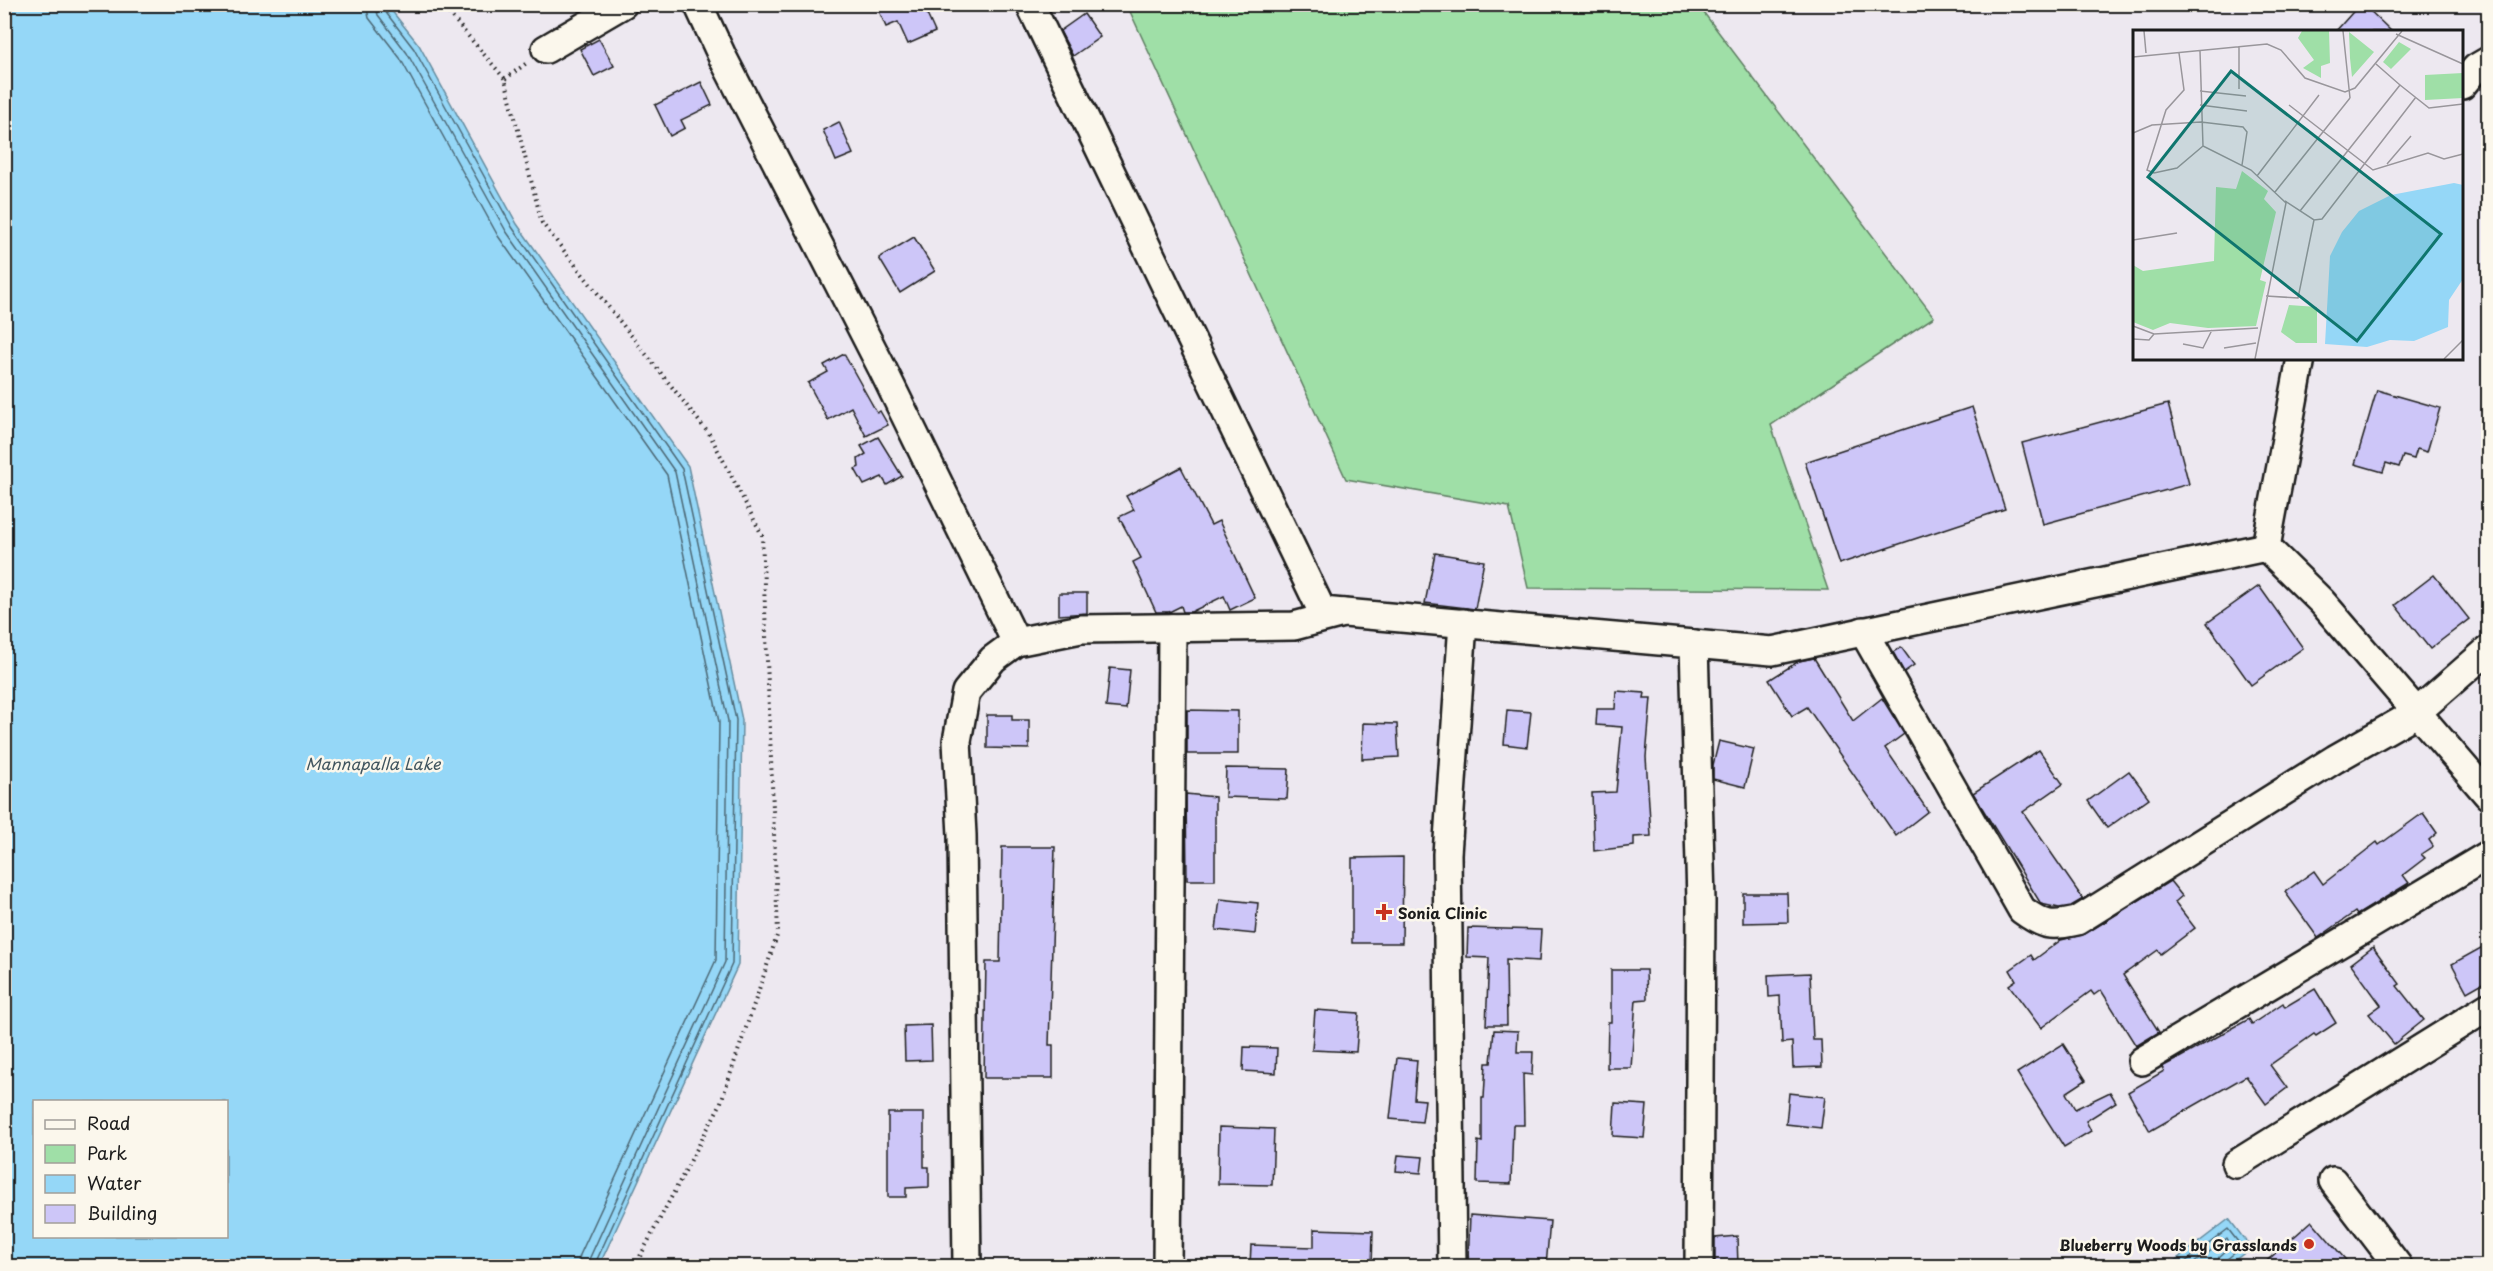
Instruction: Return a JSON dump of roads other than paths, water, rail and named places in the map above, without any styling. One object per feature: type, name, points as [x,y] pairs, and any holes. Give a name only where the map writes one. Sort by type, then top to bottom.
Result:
[{"type":"street","points":[[546,49],[623,4]]},
{"type":"street","points":[[698,4],[722,56],[888,379],[1016,642]]},
{"type":"street","points":[[1030,4],[1322,610],[1772,651],[2266,547]]},
{"type":"street","points":[[2463,84],[2476,68],[2488,61]]},
{"type":"street","points":[[2266,547],[2301,360]]},
{"type":"street","points":[[2266,547],[2322,602],[2488,795]]},
{"type":"street","points":[[967,1266],[963,858],[957,741],[966,692],[993,659],[1016,642],[1081,629],[1294,626],[1345,613]]},
{"type":"street","points":[[1452,1266],[1447,854],[1463,623]]},
{"type":"street","points":[[1167,1266],[1172,628]]},
{"type":"street","points":[[1863,632],[2022,910],[2039,922],[2056,926],[2078,921],[2336,759],[2416,713],[2488,650]]},
{"type":"street","points":[[1694,644],[1701,901],[1699,1266]]},
{"type":"street","points":[[2142,1061],[2488,855]]},
{"type":"street","points":[[2236,1164],[2488,1007]]},
{"type":"street","points":[[2333,1181],[2398,1266]]},
{"type":"water","name":"Mannapalla Lake","points":[[5,4],[387,5],[419,45],[517,224],[688,466],[742,720],[738,965],[599,1266],[5,1266]]},
{"type":"water","points":[[2229,1219],[2251,1248],[2227,1266],[2176,1266],[2173,1262]]},
{"type":"place","name":"Sonia Clinic","points":[[1384,912]]},
{"type":"place","name":"Blueberry Woods by Grasslands","points":[[2309,1244]]}]
